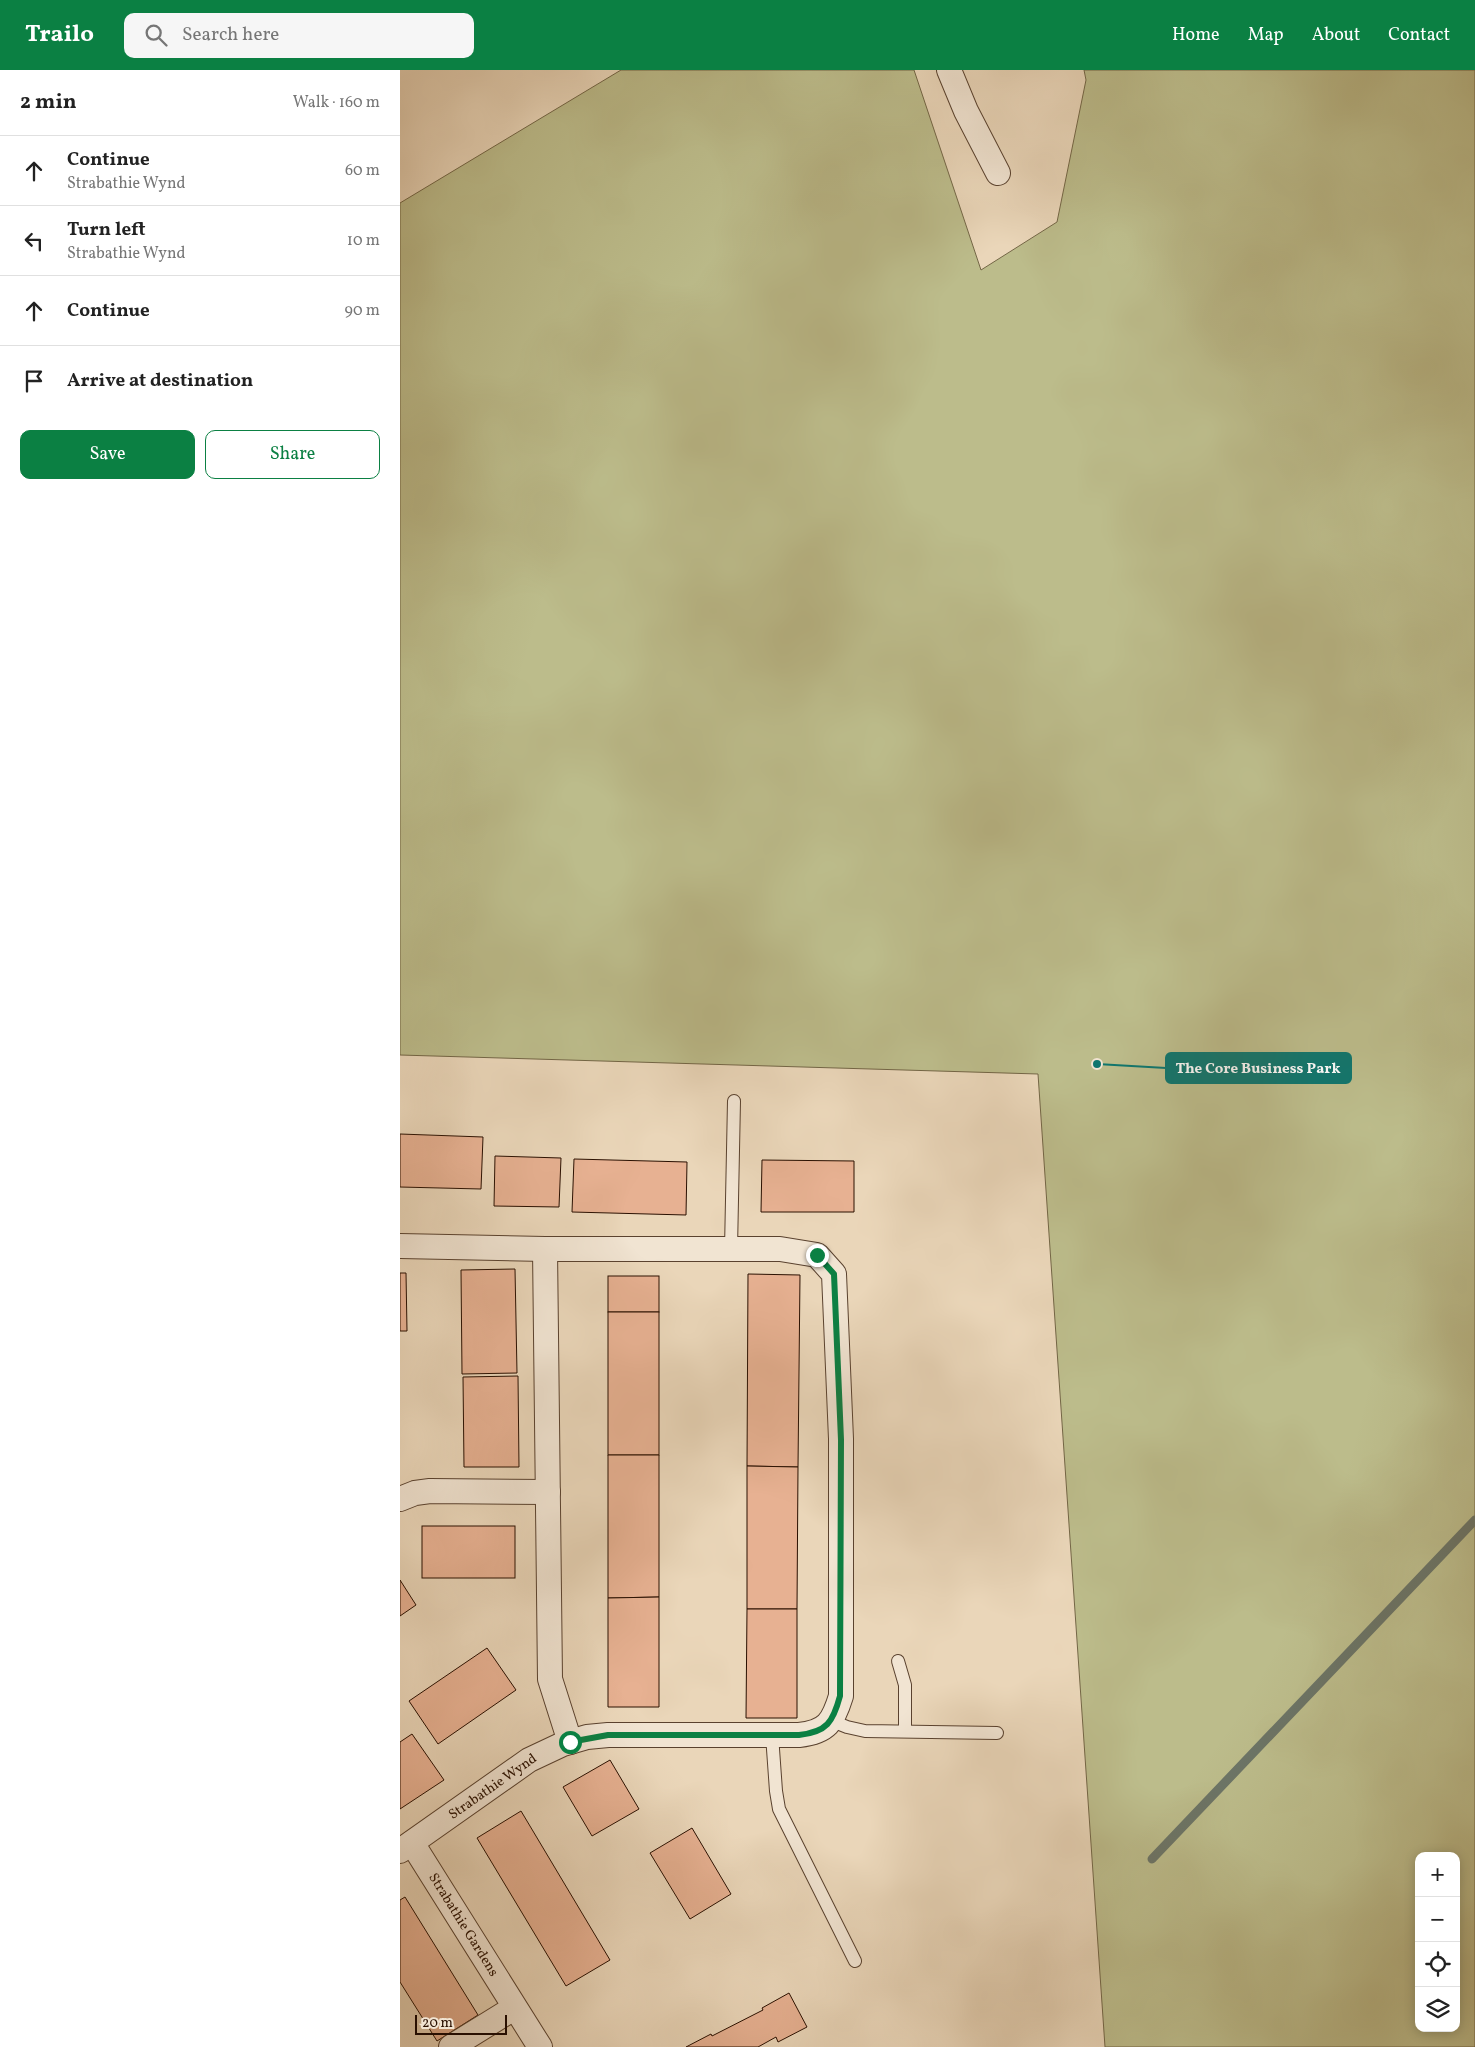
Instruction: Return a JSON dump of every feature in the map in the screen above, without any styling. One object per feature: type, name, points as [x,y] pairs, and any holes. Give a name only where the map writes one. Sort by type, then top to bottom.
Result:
[{"type":"street","points":[[949,70],[966,111],[998,173]]},
{"type":"street","points":[[400,1246],[545,1249],[780,1249],[817,1255],[834,1274],[841,1440],[841,1665],[840,1696],[832,1721]]},
{"type":"street","points":[[545,1249],[550,1678],[570,1742]]},
{"type":"street","points":[[400,1499],[430,1490],[548,1492]]},
{"type":"street","name":"Strabathie Wynd","points":[[406,1847],[529,1760],[570,1742],[608,1735],[812,1734],[824,1728],[832,1721]]},
{"type":"street","name":"Strabathie Gardens","points":[[406,1847],[540,2047]]},
{"type":"street","points":[[451,2047],[514,2008]]},
{"type":"lane","points":[[731,1249],[734,1101]]},
{"type":"lane","points":[[898,1661],[904,1685],[905,1731]]},
{"type":"lane","points":[[832,1721],[865,1731],[997,1733]]},
{"type":"lane","points":[[772,1735],[776,1790],[780,1809],[855,1961]]},
{"type":"green space","points":[[621,70],[914,70],[981,270],[1057,222],[1086,80],[1084,70],[1475,70],[1475,2047],[1105,2047],[1038,1074],[400,1055],[400,203]]},
{"type":"building","points":[[400,1134],[483,1137],[481,1189],[400,1187]]},
{"type":"building","points":[[495,1156],[561,1158],[559,1207],[494,1206]]},
{"type":"building","points":[[574,1159],[687,1162],[686,1215],[572,1212]]},
{"type":"building","points":[[762,1160],[854,1161],[854,1212],[761,1212]]},
{"type":"building","points":[[515,1269],[517,1373],[462,1374],[461,1270]]},
{"type":"building","points":[[400,1273],[406,1273],[407,1331],[400,1331]]},
{"type":"building","points":[[748,1274],[800,1275],[798,1467],[747,1466]]},
{"type":"building","points":[[608,1276],[659,1276],[659,1312],[608,1312]]},
{"type":"building","points":[[608,1312],[659,1312],[659,1455],[608,1455]]},
{"type":"building","points":[[518,1376],[519,1467],[464,1467],[463,1377]]},
{"type":"building","points":[[608,1455],[659,1455],[659,1597],[608,1598]]},
{"type":"building","points":[[747,1466],[798,1467],[797,1609],[747,1609]]},
{"type":"building","points":[[422,1526],[515,1526],[515,1578],[422,1578]]},
{"type":"building","points":[[400,1580],[416,1605],[400,1616]]},
{"type":"building","points":[[659,1597],[659,1707],[608,1707],[608,1598]]},
{"type":"building","points":[[747,1609],[797,1609],[797,1718],[746,1718]]},
{"type":"building","points":[[487,1648],[516,1690],[438,1744],[409,1701]]},
{"type":"building","points":[[412,1734],[444,1780],[400,1809],[400,1742]]},
{"type":"building","points":[[610,1760],[639,1809],[592,1836],[563,1787]]},
{"type":"building","points":[[521,1811],[610,1960],[566,1986],[477,1838]]},
{"type":"building","points":[[692,1828],[731,1894],[690,1919],[650,1853]]},
{"type":"building","points":[[405,1897],[478,2015],[437,2041],[400,1982],[400,1900]]},
{"type":"building","points":[[789,1993],[807,2027],[778,2042],[776,2037],[758,2047],[686,2047],[763,2010],[762,2008]]},
{"type":"waterway","points":[[1152,1859],[1475,1520]]},
{"type":"place","name":"The Core Business Park","points":[[1097,1064]]},
{"type":"route","points":[[570,1742],[587,1737],[608,1735],[742,1736],[812,1734],[824,1728],[832,1721],[840,1696],[841,1440],[834,1274],[817,1255]]}]
